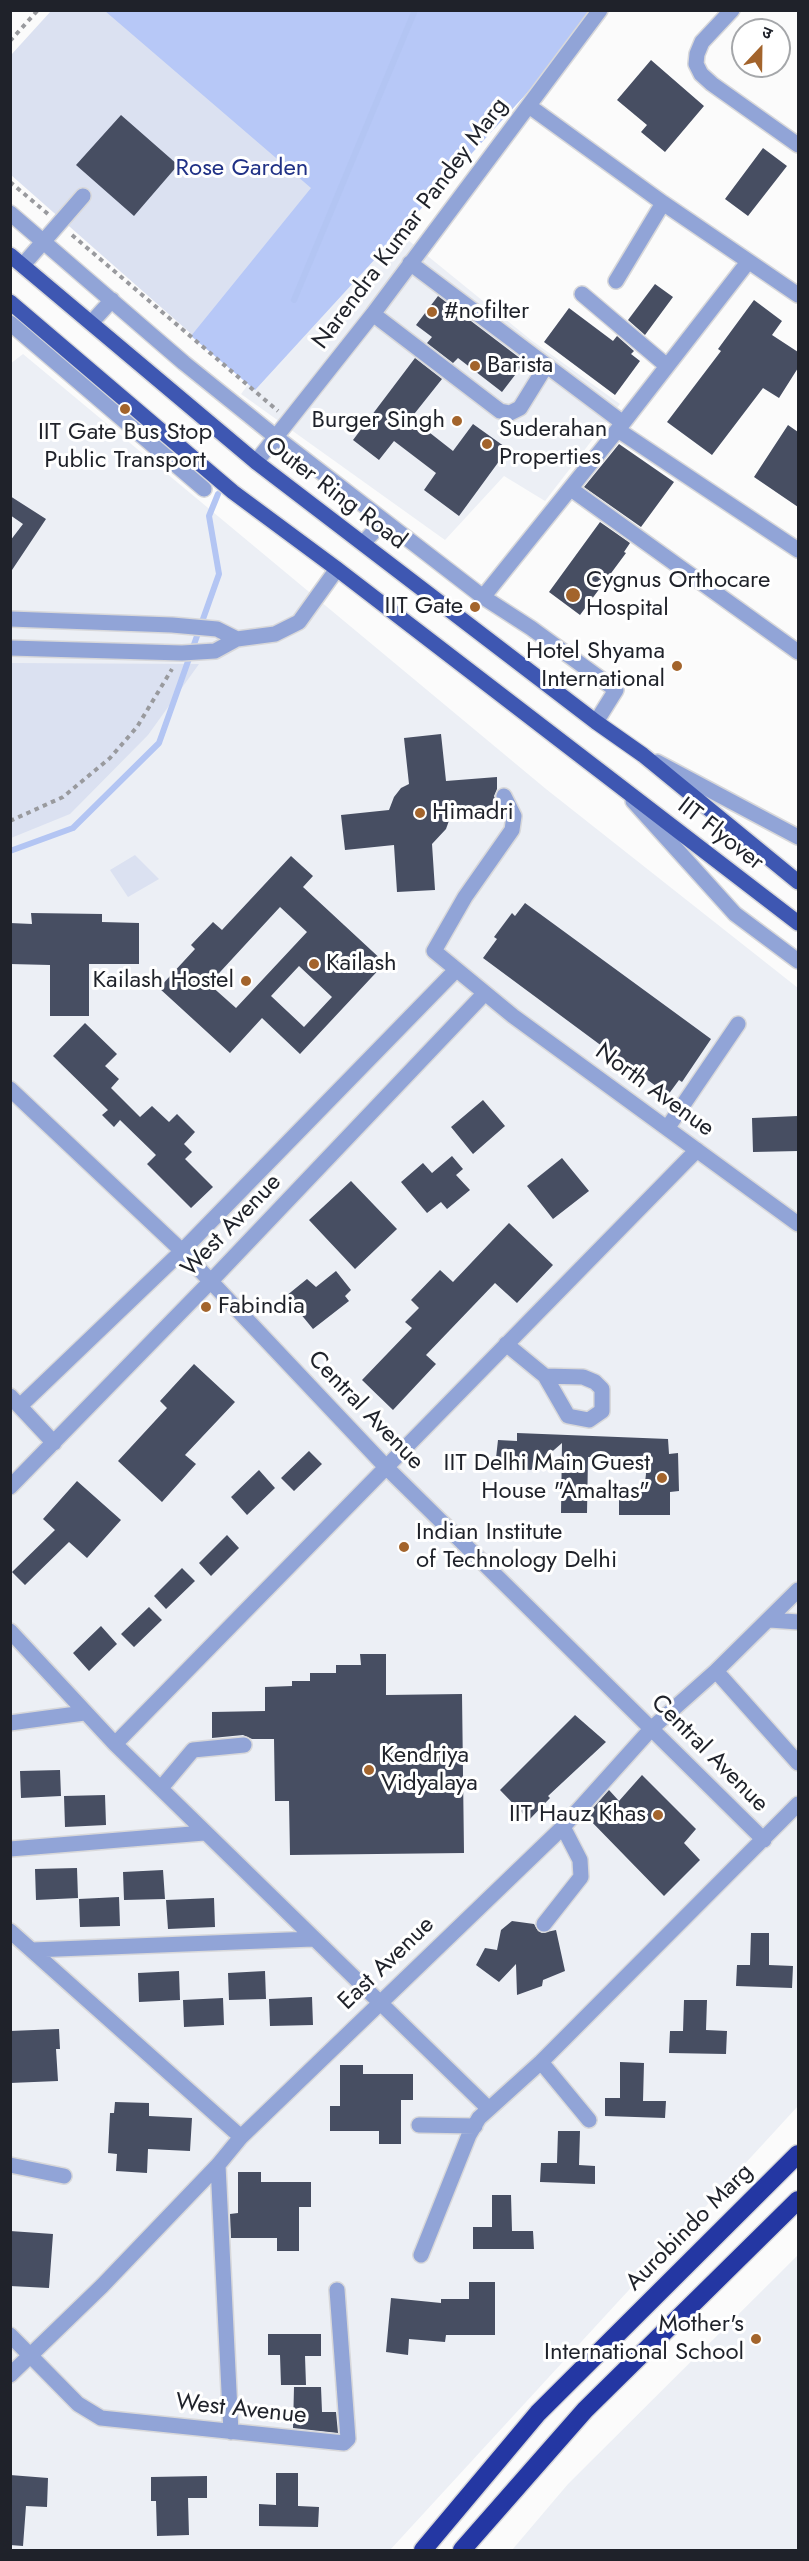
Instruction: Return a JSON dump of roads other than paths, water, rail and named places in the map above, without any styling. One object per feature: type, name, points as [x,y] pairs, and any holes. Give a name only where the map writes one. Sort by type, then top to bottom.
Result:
[{"type":"highway","name":"Aurobindo Marg","points":[[423,2550],[538,2413],[798,2154]]},
{"type":"highway","points":[[462,2550],[585,2410],[798,2200]]},
{"type":"main road","name":"Outer Ring Road","points":[[10,255],[256,462],[596,722],[644,754]]},
{"type":"main road","points":[[10,302],[233,492],[616,782]]},
{"type":"main road","name":"IIT Flyover","points":[[644,754],[798,882]]},
{"type":"main road","name":"IIT Flyover","points":[[616,782],[798,922]]},
{"type":"street","name":"Narendra Kumar Pandey Marg","points":[[256,462],[373,314],[600,10]]},
{"type":"street","points":[[732,10],[702,42],[696,64],[701,74],[712,84],[798,145]]},
{"type":"street","points":[[529,106],[798,295]]},
{"type":"street","points":[[23,265],[83,196]]},
{"type":"street","points":[[616,281],[663,202]]},
{"type":"street","points":[[10,213],[277,438],[483,597],[531,628],[616,690],[596,722]]},
{"type":"street","points":[[483,597],[621,427],[748,261]]},
{"type":"street","points":[[410,263],[546,366],[621,427],[798,550]]},
{"type":"street","points":[[582,294],[667,366]]},
{"type":"street","points":[[92,323],[112,300]]},
{"type":"street","points":[[373,314],[500,411],[510,413],[520,408],[546,366]]},
{"type":"street","points":[[10,323],[204,489]]},
{"type":"street","points":[[55,362],[74,356]]},
{"type":"street","points":[[571,489],[798,651]]},
{"type":"street","points":[[363,543],[384,521]]},
{"type":"street","points":[[10,648],[183,653],[215,651],[237,639],[275,634],[299,622],[337,569]]},
{"type":"street","points":[[10,619],[190,627],[210,629],[237,639]]},
{"type":"street","points":[[644,754],[798,837]]},
{"type":"street","points":[[616,782],[735,914],[798,961]]},
{"type":"street","name":"North Avenue","points":[[504,796],[514,816],[512,830],[465,897],[434,951],[484,994],[798,1224]]},
{"type":"street","name":"West Avenue","points":[[15,1401],[182,1251],[456,970]]},
{"type":"street","name":"West Avenue","points":[[10,1487],[211,1281],[484,994]]},
{"type":"street","points":[[668,1127],[738,1024]]},
{"type":"street","name":"Central Avenue","points":[[10,1089],[182,1251],[386,1467],[764,1840]]},
{"type":"street","points":[[115,1744],[697,1150]]},
{"type":"street","points":[[506,1344],[545,1376]]},
{"type":"street","points":[[15,1401],[54,1443]]},
{"type":"street","name":"East Avenue","points":[[10,2374],[102,2286],[218,2165],[241,2137],[563,1827],[652,1728],[770,1620],[798,1590]]},
{"type":"street","points":[[770,1620],[798,1622]]},
{"type":"street","points":[[10,1631],[84,1713],[204,1833],[488,2108]]},
{"type":"street","points":[[716,1671],[798,1763]]},
{"type":"street","points":[[10,1723],[84,1713]]},
{"type":"street","points":[[161,1788],[193,1750],[244,1745]]},
{"type":"street","name":"Central Avenue","points":[[421,2254],[469,2135],[488,2108],[541,2062],[798,1804]]},
{"type":"street","points":[[544,1924],[581,1877],[580,1860],[563,1827]]},
{"type":"street","points":[[10,1849],[204,1833]]},
{"type":"street","points":[[10,1930],[241,2137]]},
{"type":"street","points":[[32,1950],[313,1939]]},
{"type":"street","points":[[541,2062],[589,2120]]},
{"type":"street","points":[[419,2125],[475,2126]]},
{"type":"street","points":[[10,2165],[64,2176]]},
{"type":"street","points":[[218,2165],[231,2432]]},
{"type":"street","name":"West Avenue","points":[[10,2335],[78,2404],[101,2418],[339,2443],[346,2442],[337,2290]]},
{"type":"waterway","points":[[294,300],[415,10]]},
{"type":"waterway","points":[[10,851],[73,828],[159,743],[219,574],[209,516],[218,494]]},
{"type":"place","name":"#nofilter","points":[[432,312]]},
{"type":"place","name":"Barista","points":[[475,366]]},
{"type":"place","name":"IIT Gate Bus Stop Public Transport","points":[[125,409]]},
{"type":"place","name":"Burger Singh","points":[[457,421]]},
{"type":"place","name":"Suderahan Properties","points":[[487,444]]},
{"type":"place","name":"Cygnus Orthocare Hospital","points":[[573,595]]},
{"type":"place","name":"IIT Gate","points":[[475,607]]},
{"type":"place","name":"Hotel Shyama International","points":[[677,666]]},
{"type":"place","name":"Himadri","points":[[420,813]]},
{"type":"place","name":"Kailash","points":[[314,964]]},
{"type":"place","name":"Kailash Hostel","points":[[246,981]]},
{"type":"place","name":"Fabindia","points":[[206,1307]]},
{"type":"place","name":"IIT Delhi Main Guest House \"Amaltas\"","points":[[662,1478]]},
{"type":"place","name":"Indian Institute of Technology Delhi","points":[[404,1547]]},
{"type":"place","name":"Kendriya Vidyalaya","points":[[369,1770]]},
{"type":"place","name":"IIT Hauz Khas","points":[[658,1815]]},
{"type":"place","name":"Mother's International School","points":[[756,2339]]},
{"type":"park label","name":"Rose Garden","points":[[242,169]]}]
